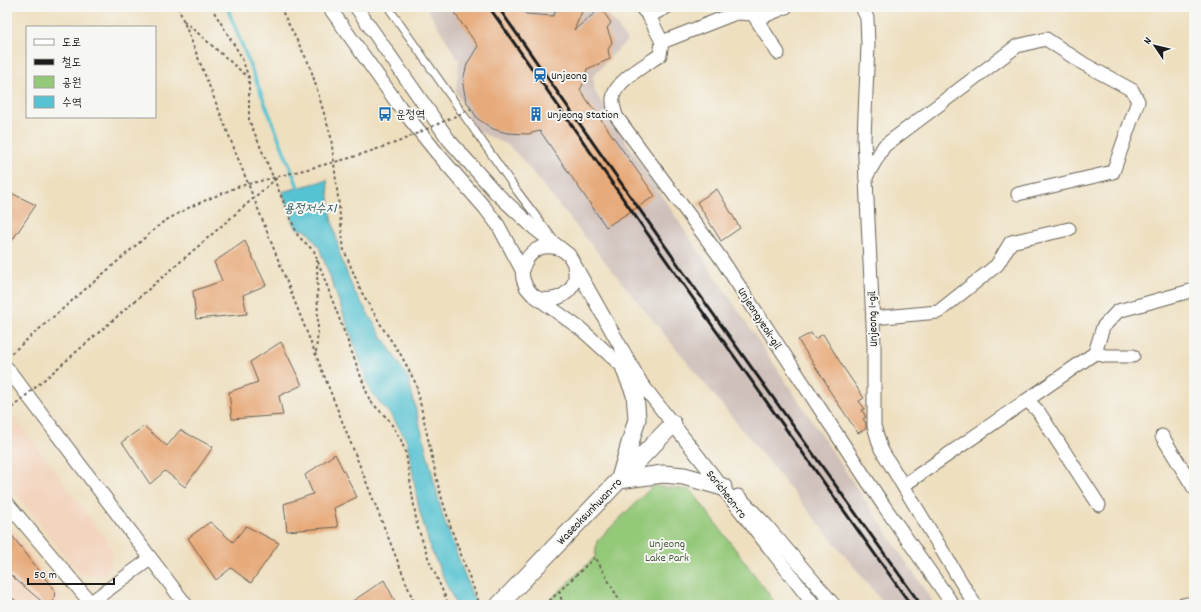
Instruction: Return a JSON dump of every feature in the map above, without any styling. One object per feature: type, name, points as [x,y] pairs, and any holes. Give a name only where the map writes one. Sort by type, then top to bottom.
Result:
[{"type":"street","points":[[329,7],[400,107],[498,225],[522,270],[526,287],[532,294],[582,330],[625,370],[641,382]]},
{"type":"street","points":[[356,7],[450,140],[495,192],[534,228],[569,256],[641,382]]},
{"type":"street","points":[[667,7],[645,11],[662,42],[736,13],[753,14],[778,53]]},
{"type":"street","points":[[757,19],[786,7]]},
{"type":"street","name":"Unjeong 1-gil","points":[[862,7],[867,18],[868,45],[864,138],[873,318],[874,426],[881,449],[975,605]]},
{"type":"street","points":[[866,178],[884,146],[1017,46],[1046,39],[1084,64],[1132,90],[1138,101],[1113,172],[1018,194]]},
{"type":"street","name":"Unjeongyeok-gil","points":[[662,42],[660,55],[627,78],[615,89],[612,99],[616,116],[720,257],[884,506],[953,605]]},
{"type":"street","points":[[873,318],[938,312],[997,264],[1010,242],[1068,229]]},
{"type":"street","points":[[522,270],[525,261],[538,249],[554,247],[562,250]]},
{"type":"street","points":[[540,299],[558,299],[566,294],[572,287],[575,279],[576,271],[574,263]]},
{"type":"street","points":[[904,485],[1094,353],[1104,327],[1118,311],[1194,290]]},
{"type":"street","points":[[1094,353],[1106,356],[1133,356]]},
{"type":"street","points":[[7,368],[186,605]]},
{"type":"street","points":[[625,370],[635,394],[637,419],[619,480],[663,474],[684,476],[722,488]]},
{"type":"street","name":"Soricheon-ro","points":[[641,382],[814,605]]},
{"type":"street","points":[[1027,400],[1038,411],[1099,505]]},
{"type":"street","name":"Waseoksunhwan-ro","points":[[502,602],[673,424]]},
{"type":"street","points":[[1162,436],[1194,488]]},
{"type":"street","points":[[694,451],[766,525],[834,605]]},
{"type":"street","points":[[7,503],[88,604],[150,559]]},
{"type":"street","points":[[7,601],[12,605]]},
{"type":"street","points":[[1183,605],[1194,603]]},
{"type":"lane","points":[[388,7],[517,191],[562,250]]},
{"type":"path","points":[[178,7],[415,605]]},
{"type":"path","points":[[211,7],[241,56],[250,78],[249,120],[298,236],[314,251],[370,401],[389,420],[401,440],[406,454],[417,525],[429,560],[449,605]]},
{"type":"path","points":[[280,7],[310,66],[331,137],[344,250],[361,291],[401,355],[416,384],[439,489],[452,531],[480,605]]},
{"type":"path","points":[[184,20],[250,78]]},
{"type":"path","points":[[7,357],[163,222],[190,207],[237,187],[350,158],[398,142],[471,110]]},
{"type":"path","points":[[7,412],[278,176]]},
{"type":"path","points":[[316,257],[318,331],[316,354]]},
{"type":"path","points":[[545,605],[595,557],[622,605]]},
{"type":"path","points":[[559,591],[564,605]]},
{"type":"shaded area","points":[[426,7],[603,7],[627,40],[593,76],[595,92],[649,177],[935,605],[885,605],[519,156],[508,145],[475,130],[456,91],[459,61]]},
{"type":"shaded area","points":[[7,408],[112,547],[111,566],[102,576],[80,574],[7,483]]},
{"type":"shaded area","points":[[7,522],[61,595],[60,605],[7,605]]},
{"type":"green space","name":"Unjeong Lake Park","points":[[653,486],[691,490],[777,605],[545,605],[595,557],[597,541]]},
{"type":"water","name":"용정저수지","points":[[327,180],[331,214],[340,255],[353,289],[408,378],[443,517],[476,605],[456,605],[431,550],[419,509],[407,441],[393,418],[370,391],[319,247],[307,231],[296,228],[282,192]]},
{"type":"building","name":"Unjeong Station","points":[[450,7],[521,7],[526,14],[553,16],[558,7],[584,7],[574,30],[601,8],[611,23],[607,28],[612,42],[608,50],[610,59],[587,69],[585,80],[580,90],[655,196],[606,227],[540,131],[528,134],[507,133],[493,129],[478,119],[466,101],[463,85],[467,64],[478,46]]},
{"type":"building","points":[[717,189],[740,228],[721,241],[697,202]]},
{"type":"building","points":[[7,191],[36,205],[7,248]]},
{"type":"building","points":[[245,241],[266,285],[243,295],[247,314],[196,319],[193,291],[222,281],[214,262]]},
{"type":"building","points":[[811,333],[815,339],[823,334],[864,398],[859,401],[865,409],[862,410],[866,417],[863,419],[866,423],[866,429],[858,433],[798,340]]},
{"type":"building","points":[[281,342],[302,385],[279,396],[283,415],[232,419],[229,392],[258,382],[250,362]]},
{"type":"building","points":[[144,426],[167,446],[180,430],[213,447],[185,487],[165,471],[150,484],[122,442]]},
{"type":"building","points":[[335,454],[357,497],[334,508],[338,527],[287,531],[284,504],[313,494],[305,475]]},
{"type":"building","points":[[210,522],[233,542],[246,526],[279,543],[251,583],[231,568],[216,580],[188,538]]},
{"type":"building","points":[[7,529],[55,591],[53,605],[46,605],[7,572]]},
{"type":"building","points":[[384,580],[397,605],[347,605]]},
{"type":"waterway","points":[[227,7],[300,192]]},
{"type":"railway","points":[[489,7],[680,280],[911,605]]},
{"type":"railway","points":[[498,7],[684,273],[921,605]]},
{"type":"place","name":"Unjeong","points":[[540,75]]},
{"type":"place","name":"운정역","points":[[385,114]]},
{"type":"place","name":"Unjeong Station","points":[[536,114]]}]
